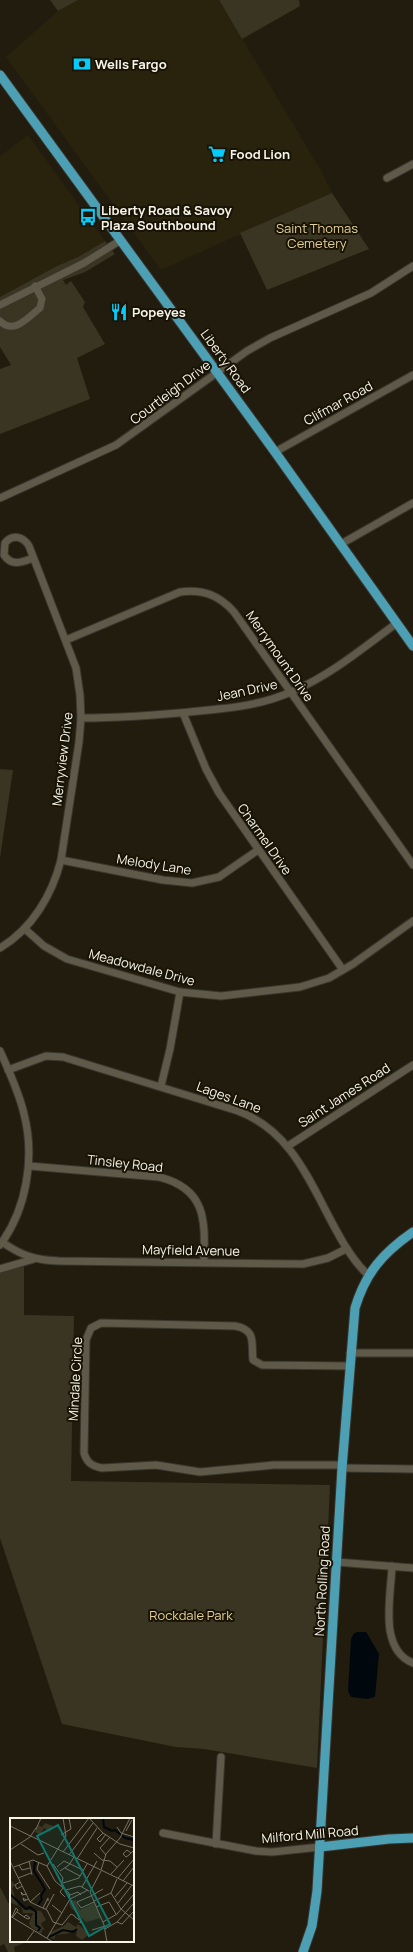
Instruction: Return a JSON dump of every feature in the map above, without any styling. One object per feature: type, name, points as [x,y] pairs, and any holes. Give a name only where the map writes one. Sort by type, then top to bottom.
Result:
[{"type":"main road","name":"Liberty Road","points":[[0,75],[275,452],[413,646]]},
{"type":"main road","name":"North Rolling Road","points":[[303,1952],[315,1910],[342,1467],[350,1353],[355,1308],[360,1290],[368,1275],[388,1252],[413,1232]]},
{"type":"main road","name":"Milford Mill Road","points":[[320,1847],[389,1839],[413,1838]]},
{"type":"street","points":[[387,178],[413,164]]},
{"type":"street","points":[[0,305],[35,286],[84,263],[121,240]]},
{"type":"street","name":"Courtleigh Drive","points":[[0,498],[116,445],[137,432],[217,372],[258,344],[371,294],[413,266]]},
{"type":"street","points":[[0,321],[11,328],[40,308],[42,299],[35,286]]},
{"type":"street","name":"Clifmar Road","points":[[275,452],[413,376]]},
{"type":"street","points":[[341,544],[413,503]]},
{"type":"street","name":"Merryview Drive","points":[[0,948],[25,929],[50,893],[61,860],[81,718],[76,668],[33,558],[24,539],[13,537],[5,544],[3,551],[4,556],[12,562],[17,563],[33,558]]},
{"type":"street","name":"Merrymount Drive","points":[[66,640],[180,592],[201,591],[219,598],[234,612],[413,865]]},
{"type":"street","name":"Jean Drive","points":[[81,718],[124,718],[183,713],[247,705],[292,692],[329,671],[397,623]]},
{"type":"street","name":"Charmel Drive","points":[[183,713],[212,780],[258,850],[343,970]]},
{"type":"street","name":"Melody Lane","points":[[61,860],[174,882],[192,883],[219,877],[258,850]]},
{"type":"street","name":"Meadowdale Drive","points":[[25,929],[44,946],[67,959],[180,992],[221,996],[315,983],[343,970],[413,921]]},
{"type":"street","points":[[161,1086],[170,1049],[180,992]]},
{"type":"street","points":[[0,1051],[24,1113],[28,1128],[29,1166],[25,1187],[18,1210],[1,1244]]},
{"type":"street","name":"Lages Lane","points":[[8,1070],[37,1058],[55,1056],[161,1086],[248,1114],[272,1128],[288,1146],[301,1166],[346,1249],[357,1264],[368,1275]]},
{"type":"street","name":"Saint James Road","points":[[288,1146],[413,1065]]},
{"type":"street","name":"Tinsley Road","points":[[29,1166],[159,1177],[180,1184],[194,1196],[203,1216],[204,1262]]},
{"type":"street","name":"Mayfield Avenue","points":[[1,1244],[34,1259]]},
{"type":"street","name":"Mayfield Avenue","points":[[0,1269],[34,1259],[304,1264],[328,1258],[346,1249]]},
{"type":"street","name":"Mindale Circle","points":[[342,1467],[274,1465],[200,1472],[156,1465],[102,1468],[95,1466],[89,1463],[84,1453],[86,1340],[91,1328],[101,1323],[235,1326],[243,1327],[252,1337],[253,1360],[257,1364],[350,1366]]},
{"type":"street","points":[[350,1353],[413,1353]]},
{"type":"street","points":[[342,1467],[413,1469]]},
{"type":"street","points":[[336,1562],[413,1568]]},
{"type":"street","points":[[392,1566],[390,1633],[396,1648],[402,1656],[413,1663]]},
{"type":"street","points":[[216,1844],[221,1757]]},
{"type":"street","name":"Milford Mill Road","points":[[163,1833],[256,1851],[272,1852],[320,1847]]},
{"type":"shaded area","points":[[78,0],[219,0],[320,169],[332,193],[161,270],[6,57],[58,11]]},
{"type":"shaded area","points":[[28,135],[105,241],[78,257],[57,266],[0,297],[0,156]]},
{"type":"shaded area","points":[[366,1632],[379,1654],[375,1697],[367,1699],[351,1697],[348,1691],[351,1639],[354,1633]]},
{"type":"green space","points":[[50,0],[78,0],[58,11]]},
{"type":"green space","points":[[219,0],[299,0],[300,6],[242,39]]},
{"type":"green space","name":"Saint Thomas Cemetery","points":[[332,193],[369,249],[267,290],[240,233]]},
{"type":"green space","points":[[105,241],[115,254],[85,272],[63,280],[66,285],[71,281],[85,302],[83,307],[105,344],[77,358],[90,399],[0,434],[0,369],[11,365],[0,347],[0,297],[57,266],[78,257]]},
{"type":"green space","points":[[0,769],[13,770],[0,858]]},
{"type":"green space","name":"Rockdale Park","points":[[24,1266],[24,1315],[74,1316],[71,1481],[330,1485],[317,1768],[204,1749],[176,1747],[62,1724],[0,1538],[0,1273]]},
{"type":"green space","points":[[0,1887],[10,1906],[10,1942],[26,1942],[14,1947],[15,1952],[8,1952],[4,1944],[0,1946]]},
{"type":"place","name":"Wells Fargo","points":[[82,64]]},
{"type":"place","name":"Food Lion","points":[[217,154]]},
{"type":"place","name":"Liberty Road & Savoy Plaza Southbound","points":[[88,217]]},
{"type":"place","name":"Popeyes","points":[[119,312]]}]
